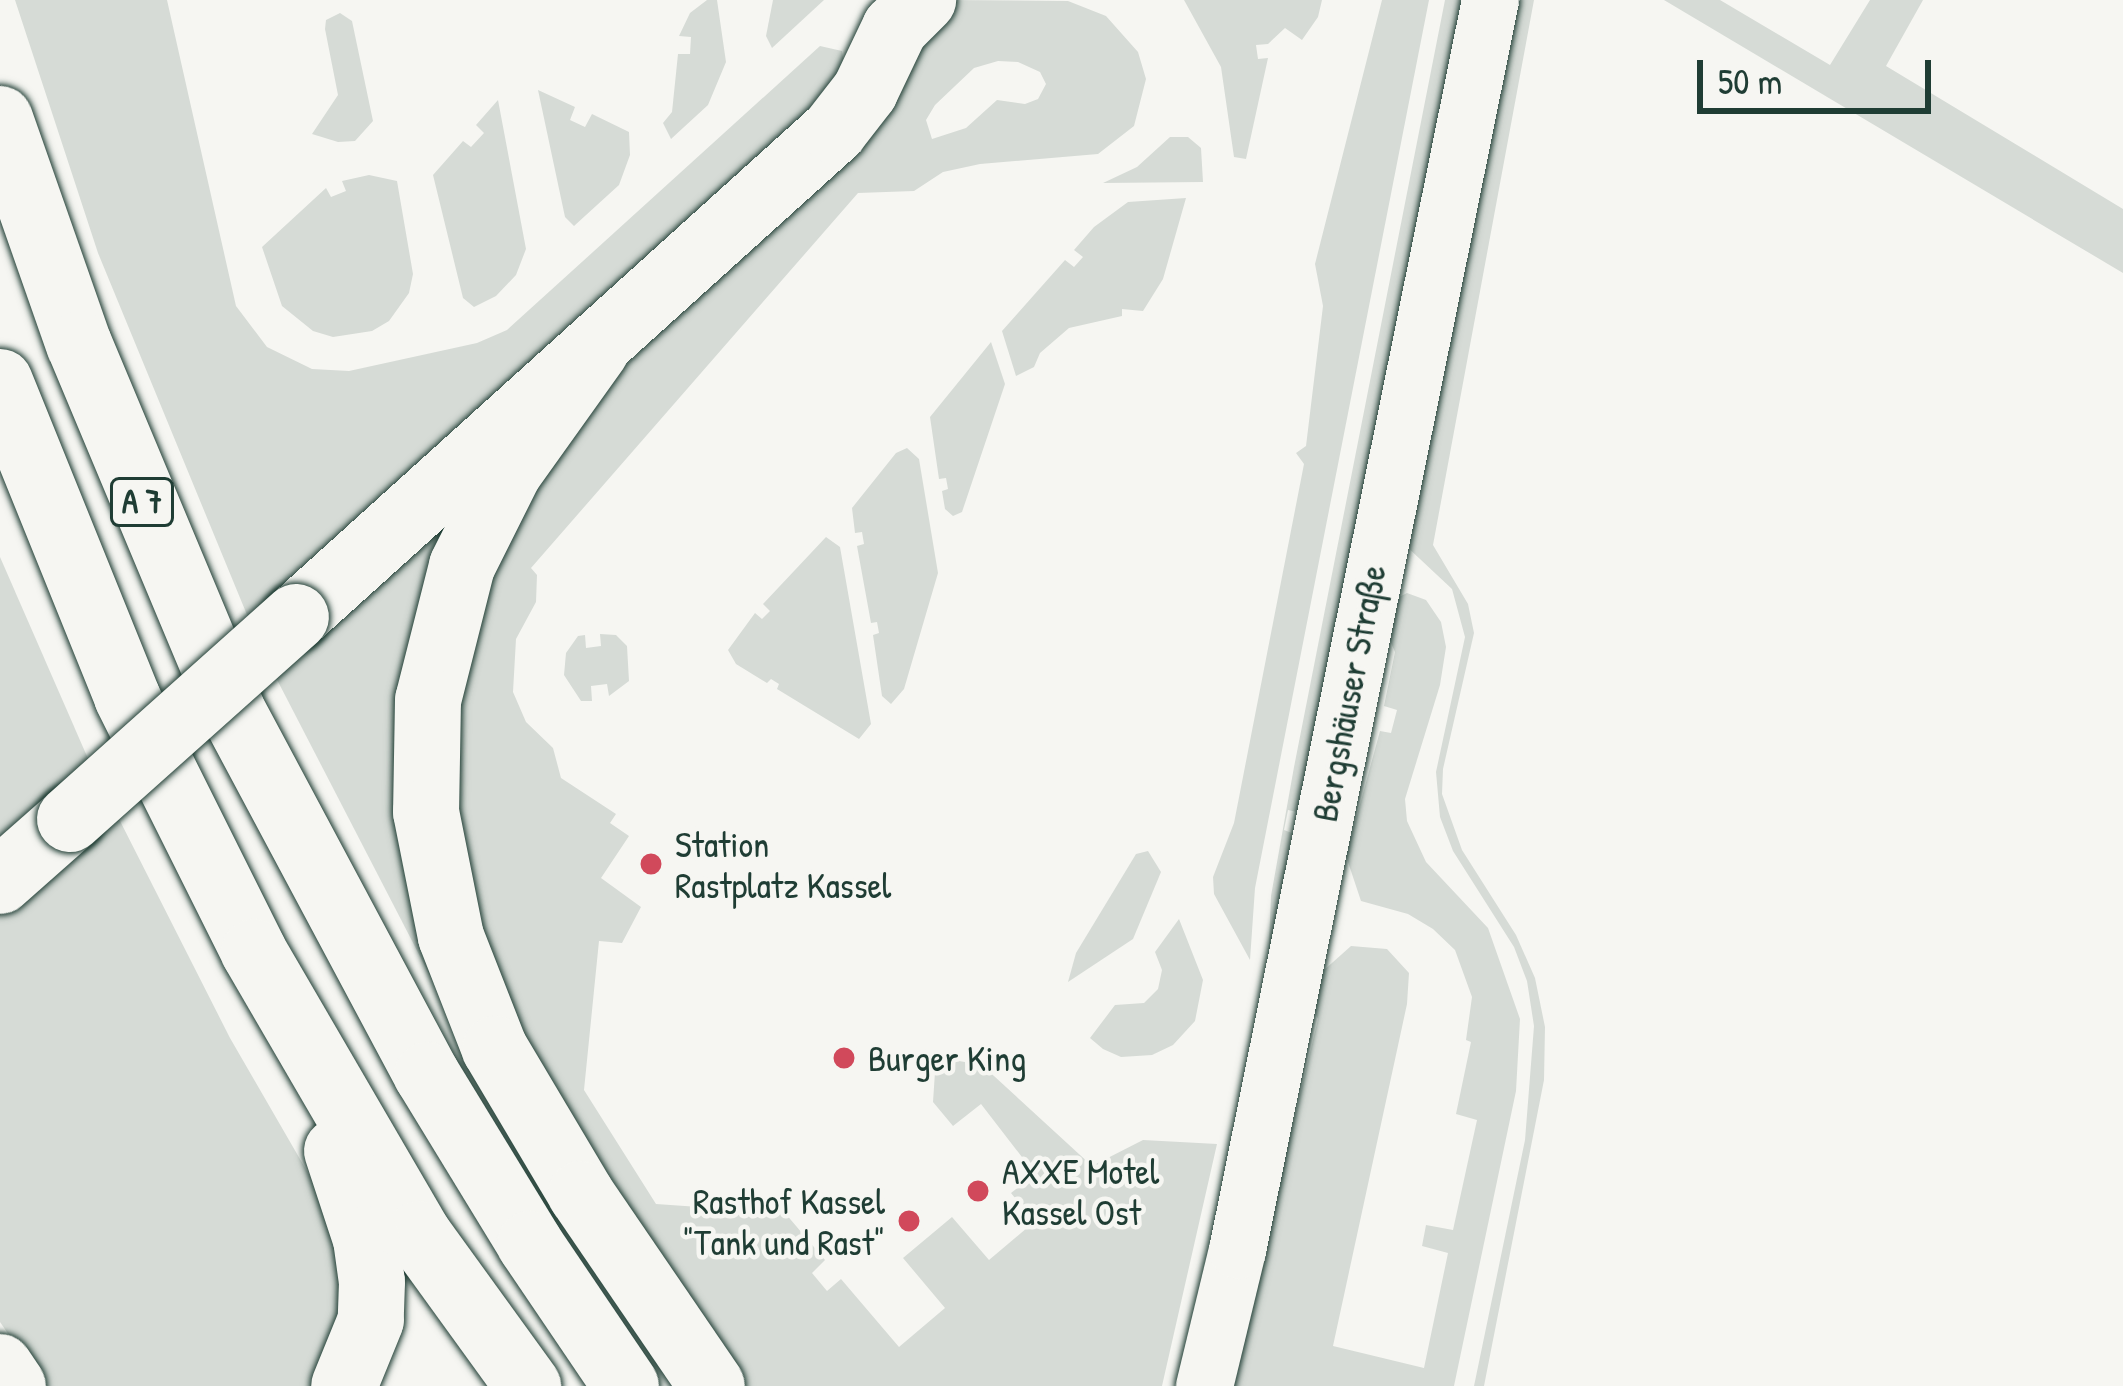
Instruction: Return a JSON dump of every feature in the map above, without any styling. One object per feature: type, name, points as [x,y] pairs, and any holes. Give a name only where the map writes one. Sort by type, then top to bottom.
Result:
[{"type":"highway","points":[[0,881],[596,350],[834,131],[865,91],[895,28],[923,0]]},
{"type":"highway","name":"A 7","points":[[0,118],[79,344],[232,710],[427,1075],[626,1386]]},
{"type":"highway","points":[[596,350],[508,472],[462,566],[428,700],[426,812],[451,937],[495,1049],[581,1193],[712,1386]]},
{"type":"highway","name":"A 7","points":[[0,382],[127,697],[294,1022],[418,1234],[528,1386]]},
{"type":"highway","points":[[294,1022],[366,1239],[371,1320],[344,1386]]},
{"type":"highway","points":[[0,1367],[13,1386]]},
{"type":"main road","name":"Bergshäuser Straße","points":[[1204,1386],[1241,1230],[1490,0]]},
{"type":"shaded area","points":[[15,0],[167,0],[236,306],[267,347],[312,369],[349,371],[477,343],[507,330],[820,46],[842,51],[847,82],[252,627],[98,253]]},
{"type":"shaded area","points":[[707,0],[717,0],[726,62],[708,105],[671,139],[663,123],[672,112],[678,54],[690,54],[691,37],[679,36],[690,13]]},
{"type":"shaded area","points":[[773,0],[824,0],[772,48],[766,36]]},
{"type":"shaded area","points":[[948,0],[1068,1],[1106,16],[1138,52],[1146,79],[1134,126],[1098,154],[980,164],[943,172],[914,191],[858,193],[531,568],[537,575],[536,602],[516,639],[513,692],[526,722],[553,748],[561,778],[616,814],[610,823],[629,836],[601,878],[641,907],[622,943],[599,941],[584,1090],[656,1204],[785,1213],[825,1260],[812,1273],[827,1291],[841,1279],[899,1347],[945,1308],[903,1258],[952,1217],[989,1260],[1034,1222],[1011,1193],[1035,1174],[981,1104],[953,1126],[933,1102],[936,1057],[982,1065],[1092,1166],[1143,1140],[1217,1144],[1162,1386],[744,1386],[508,1017],[444,793],[479,571],[603,388],[750,243]],"holes":[[[998,61],[1018,62],[1040,72],[1046,84],[1038,99],[1025,104],[997,100],[966,128],[932,139],[926,120],[974,68]]]},
{"type":"shaded area","points":[[1184,0],[1322,0],[1318,17],[1302,40],[1285,28],[1268,44],[1256,45],[1258,59],[1268,58],[1246,159],[1234,157],[1221,67]]},
{"type":"shaded area","points":[[1382,0],[1429,0],[1255,888],[1250,960],[1214,894],[1213,877],[1234,823],[1304,464],[1296,453],[1306,446],[1323,306],[1315,264]]},
{"type":"shaded area","points":[[1445,0],[1471,0],[1297,812],[1288,810],[1284,830],[1292,833],[1268,967],[1271,896],[1294,767]]},
{"type":"shaded area","points":[[1504,0],[1534,0],[1433,545],[1468,604],[1474,633],[1443,769],[1442,794],[1462,850],[1516,935],[1535,978],[1545,1027],[1544,1080],[1484,1386],[1474,1386],[1525,1140],[1534,1026],[1527,981],[1514,947],[1453,851],[1440,817],[1436,772],[1465,637],[1452,589],[1405,545]]},
{"type":"shaded area","points":[[1664,0],[1720,0],[1830,65],[1870,0],[1923,0],[1886,66],[2123,209],[2123,273]]},
{"type":"shaded area","points":[[340,13],[352,21],[373,121],[355,141],[338,142],[312,134],[338,95],[325,29],[326,20]]},
{"type":"shaded area","points":[[538,90],[575,107],[570,120],[585,127],[592,114],[629,132],[630,155],[619,185],[574,226],[565,217]]},
{"type":"shaded area","points":[[498,100],[526,249],[516,275],[496,296],[474,307],[463,298],[433,175],[463,141],[471,147],[484,133],[476,125]]},
{"type":"shaded area","points":[[1170,137],[1188,137],[1201,148],[1203,182],[1103,183],[1137,167]]},
{"type":"shaded area","points":[[369,175],[397,181],[413,274],[409,293],[389,321],[372,331],[333,337],[313,331],[282,306],[262,247],[326,188],[331,197],[346,191],[342,181]]},
{"type":"shaded area","points":[[1186,198],[1163,279],[1143,311],[1122,309],[1122,316],[1069,328],[1040,353],[1034,367],[1016,376],[1002,331],[1065,260],[1074,267],[1083,257],[1074,250],[1094,227],[1128,202]]},
{"type":"shaded area","points":[[991,342],[1005,384],[962,512],[953,516],[945,509],[942,491],[948,489],[946,478],[939,479],[930,417]]},
{"type":"shaded area","points":[[907,448],[919,459],[938,573],[904,689],[891,704],[882,696],[873,635],[879,633],[877,622],[871,623],[857,546],[864,544],[862,532],[855,533],[852,508],[896,453]]},
{"type":"shaded area","points":[[454,509],[440,995],[272,670]]},
{"type":"shaded area","points":[[826,537],[840,547],[871,724],[859,739],[777,689],[779,684],[771,679],[767,683],[736,664],[728,650],[755,613],[762,619],[770,611],[763,604]]},
{"type":"shaded area","points":[[0,557],[93,770],[0,854]]},
{"type":"shaded area","points":[[1407,593],[1426,600],[1441,622],[1446,647],[1440,685],[1405,799],[1407,821],[1426,862],[1488,928],[1520,1019],[1516,1091],[1454,1386],[1231,1386],[1318,1019],[1311,1004],[1323,971],[1351,946],[1387,949],[1409,973],[1407,1004],[1333,1346],[1424,1368],[1448,1253],[1422,1246],[1426,1225],[1453,1230],[1477,1120],[1456,1114],[1471,1042],[1466,1040],[1472,997],[1455,950],[1433,929],[1408,914],[1361,901],[1346,856],[1380,731],[1391,733],[1397,710],[1384,706],[1395,652],[1382,622],[1393,600]]},
{"type":"shaded area","points":[[600,634],[616,635],[627,646],[629,681],[609,696],[607,684],[591,686],[592,701],[581,701],[564,675],[566,653],[578,636],[585,635],[586,648],[601,646]]},
{"type":"shaded area","points":[[116,813],[230,1038],[319,1192],[343,1258],[343,1319],[313,1386],[44,1386],[0,1322],[0,914]]},
{"type":"shaded area","points":[[1148,851],[1161,872],[1133,939],[1068,982],[1076,953],[1136,854]]},
{"type":"shaded area","points":[[1179,919],[1203,980],[1195,1021],[1173,1045],[1152,1055],[1121,1057],[1103,1049],[1090,1038],[1115,1005],[1144,1003],[1158,989],[1162,970],[1155,952]]},
{"type":"place","name":"Station Rastplatz Kassel","points":[[651,864]]},
{"type":"place","name":"Burger King","points":[[844,1058]]},
{"type":"place","name":"AXXE Motel Kassel Ost","points":[[978,1191]]},
{"type":"place","name":"Rasthof Kassel \"Tank und Rast\"","points":[[909,1221]]}]
